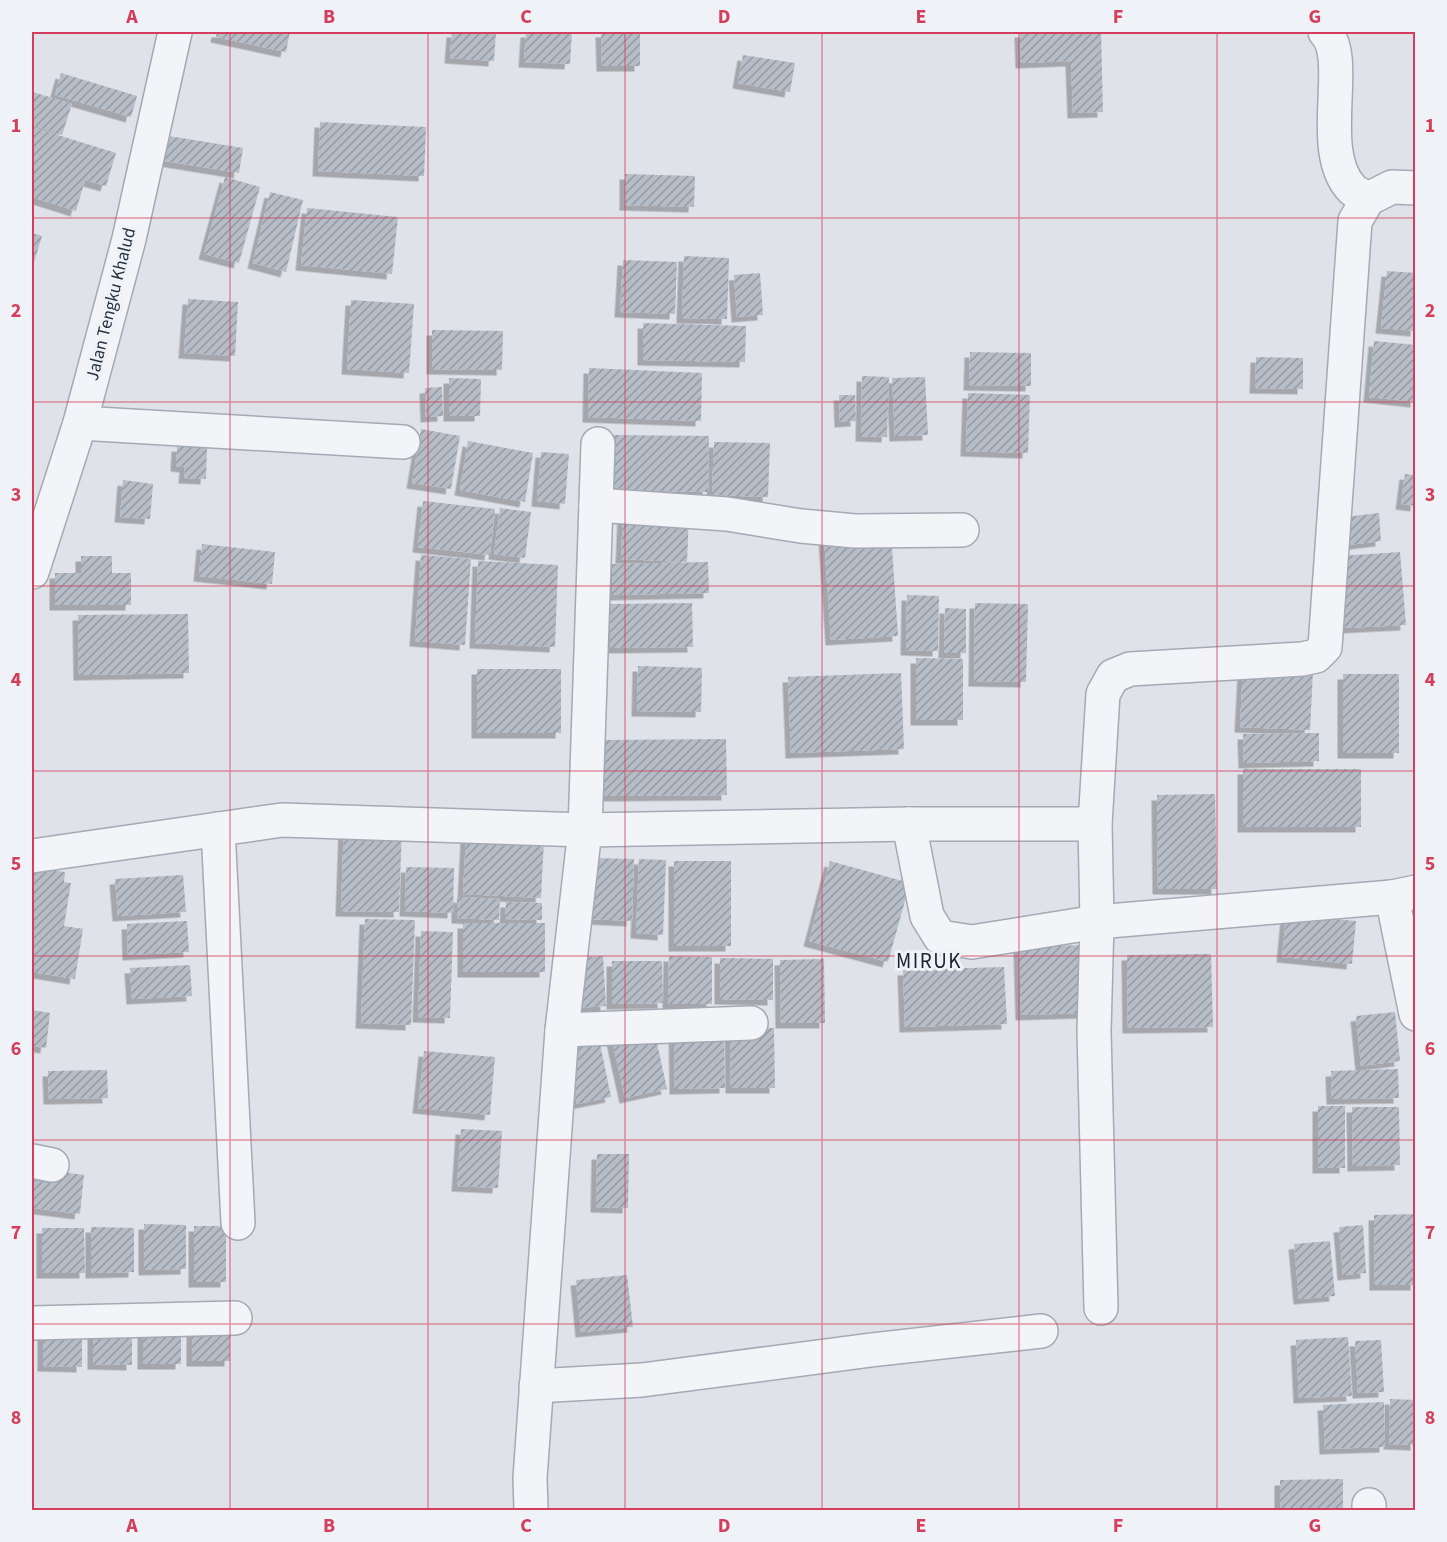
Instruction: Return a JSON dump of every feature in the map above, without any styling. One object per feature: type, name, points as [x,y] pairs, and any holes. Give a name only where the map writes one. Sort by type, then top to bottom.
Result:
[{"type":"street","name":"Jalan Tengku Khalud","points":[[32,572],[81,423],[129,239],[175,32]]},
{"type":"street","points":[[1325,32],[1331,38],[1335,65],[1334,139],[1339,168],[1352,189],[1368,199]]},
{"type":"street","points":[[1101,1308],[1094,1031],[1098,922],[1095,824],[1103,694],[1113,676],[1130,669],[1302,659],[1316,656],[1325,647],[1354,221],[1368,199],[1392,187],[1416,188]]},
{"type":"street","points":[[81,423],[403,442]]},
{"type":"street","points":[[531,1510],[530,1478],[562,1030],[585,830],[598,444]]},
{"type":"street","points":[[596,506],[727,514],[801,526],[855,531],[962,530]]},
{"type":"street","points":[[32,856],[282,820],[585,830],[909,824],[1095,824]]},
{"type":"street","points":[[909,824],[927,916],[940,937],[972,942],[1098,922],[1404,895],[1416,1014]]},
{"type":"street","points":[[218,829],[238,1222]]},
{"type":"street","points":[[562,1030],[751,1023]]},
{"type":"street","points":[[32,1323],[235,1318]]},
{"type":"street","points":[[536,1386],[642,1380],[871,1350],[1041,1331]]},
{"type":"building","points":[[217,32],[290,32],[286,52],[216,37]]},
{"type":"building","points":[[452,32],[496,32],[494,61],[450,58]]},
{"type":"building","points":[[526,32],[572,32],[570,64],[524,62]]},
{"type":"building","points":[[601,32],[640,32],[640,66],[602,66]]},
{"type":"building","points":[[1020,32],[1101,32],[1103,112],[1073,113],[1071,61],[1021,63]]},
{"type":"building","points":[[743,55],[795,63],[790,92],[738,83]]},
{"type":"building","points":[[61,73],[137,96],[131,117],[55,95]]},
{"type":"building","points":[[33,92],[72,104],[62,135],[32,125]]},
{"type":"building","points":[[320,122],[426,127],[424,176],[318,171]]},
{"type":"building","points":[[32,127],[116,153],[106,186],[85,180],[76,211],[32,197]]},
{"type":"building","points":[[169,136],[243,148],[239,173],[165,161]]},
{"type":"building","points":[[625,174],[695,176],[694,207],[625,205]]},
{"type":"building","points":[[225,177],[260,187],[239,263],[204,254]]},
{"type":"building","points":[[270,192],[303,200],[286,272],[253,263]]},
{"type":"building","points":[[307,208],[398,217],[392,274],[301,265]]},
{"type":"building","points":[[32,233],[42,236],[32,269]]},
{"type":"building","points":[[684,256],[729,258],[727,319],[682,318]]},
{"type":"building","points":[[623,260],[677,262],[675,314],[620,312]]},
{"type":"building","points":[[1387,271],[1416,273],[1416,331],[1381,328]]},
{"type":"building","points":[[760,273],[763,315],[737,317],[734,275]]},
{"type":"building","points":[[188,299],[238,302],[235,356],[184,353]]},
{"type":"building","points":[[351,300],[414,304],[409,373],[347,369]]},
{"type":"building","points":[[643,323],[746,326],[745,362],[643,360]]},
{"type":"building","points":[[432,330],[503,331],[502,370],[432,369]]},
{"type":"building","points":[[1374,341],[1416,345],[1416,402],[1369,397]]},
{"type":"building","points":[[970,352],[1031,353],[1031,386],[969,385]]},
{"type":"building","points":[[1256,357],[1303,358],[1303,389],[1255,388]]},
{"type":"building","points":[[589,368],[702,373],[701,421],[588,417]]},
{"type":"building","points":[[862,376],[889,377],[887,437],[861,436]]},
{"type":"building","points":[[925,377],[928,435],[895,436],[892,378]]},
{"type":"building","points":[[449,378],[481,379],[480,416],[449,416]]},
{"type":"building","points":[[442,387],[443,416],[426,417],[425,388]]},
{"type":"building","points":[[968,393],[1030,395],[1028,453],[966,451]]},
{"type":"building","points":[[839,395],[855,395],[856,421],[840,422]]},
{"type":"building","points":[[421,429],[460,436],[451,489],[412,483]]},
{"type":"building","points":[[611,435],[709,436],[708,492],[610,490]]},
{"type":"building","points":[[468,441],[533,453],[525,502],[460,490]]},
{"type":"building","points":[[714,442],[770,443],[768,497],[712,495]]},
{"type":"building","points":[[177,446],[207,448],[206,479],[184,478],[185,467],[176,466]]},
{"type":"building","points":[[541,452],[569,454],[565,504],[537,501]]},
{"type":"building","points":[[1405,474],[1416,475],[1416,506],[1401,504]]},
{"type":"building","points":[[123,480],[153,484],[150,519],[120,517]]},
{"type":"building","points":[[423,501],[495,509],[490,555],[418,547]]},
{"type":"building","points":[[500,508],[531,512],[525,558],[494,554]]},
{"type":"building","points":[[623,512],[689,514],[687,562],[621,559]]},
{"type":"building","points":[[1379,513],[1381,541],[1339,546],[1337,518]]},
{"type":"building","points":[[891,533],[898,636],[831,640],[824,537]]},
{"type":"building","points":[[202,544],[275,552],[272,584],[199,576]]},
{"type":"building","points":[[1400,552],[1406,625],[1345,628],[1340,556]]},
{"type":"building","points":[[421,555],[471,559],[465,645],[415,641]]},
{"type":"building","points":[[81,556],[112,556],[112,573],[131,573],[131,605],[55,605],[55,573],[81,573]]},
{"type":"building","points":[[478,561],[558,565],[555,647],[475,643]]},
{"type":"building","points":[[708,562],[709,593],[612,595],[612,564]]},
{"type":"building","points":[[907,595],[939,596],[938,651],[906,650]]},
{"type":"building","points":[[692,603],[693,647],[610,648],[610,604]]},
{"type":"building","points":[[975,603],[1028,604],[1026,682],[974,681]]},
{"type":"building","points":[[945,608],[966,609],[966,653],[944,653]]},
{"type":"building","points":[[188,614],[189,673],[79,675],[78,615]]},
{"type":"building","points":[[916,658],[963,659],[963,720],[916,720]]},
{"type":"building","points":[[638,666],[702,668],[701,712],[637,711]]},
{"type":"building","points":[[477,669],[561,669],[561,733],[477,733]]},
{"type":"building","points":[[1243,669],[1313,671],[1310,730],[1240,727]]},
{"type":"building","points":[[901,673],[904,749],[791,753],[788,677]]},
{"type":"building","points":[[1343,674],[1399,674],[1399,753],[1343,753]]},
{"type":"building","points":[[1319,733],[1319,761],[1244,763],[1243,734]]},
{"type":"building","points":[[726,739],[727,795],[604,796],[604,740]]},
{"type":"building","points":[[1243,769],[1361,769],[1361,827],[1243,827]]},
{"type":"building","points":[[1215,794],[1217,889],[1158,889],[1157,795]]},
{"type":"building","points":[[344,823],[402,825],[399,912],[341,911]]},
{"type":"building","points":[[466,836],[544,840],[541,898],[463,894]]},
{"type":"building","points":[[594,858],[634,859],[632,921],[592,919]]},
{"type":"building","points":[[639,859],[666,860],[663,935],[636,933]]},
{"type":"building","points":[[674,861],[731,861],[731,946],[674,946]]},
{"type":"building","points":[[830,861],[910,883],[888,962],[809,941]]},
{"type":"building","points":[[32,867],[65,872],[64,882],[71,883],[64,926],[83,929],[75,979],[32,972]]},
{"type":"building","points":[[406,867],[454,868],[453,913],[405,911]]},
{"type":"building","points":[[183,875],[186,912],[118,916],[115,879]]},
{"type":"building","points":[[457,897],[500,899],[499,920],[457,918]]},
{"type":"building","points":[[506,902],[542,903],[542,920],[505,919]]},
{"type":"building","points":[[1286,915],[1356,921],[1352,964],[1282,957]]},
{"type":"building","points":[[365,919],[415,920],[411,1025],[361,1023]]},
{"type":"building","points":[[187,921],[189,952],[128,955],[127,924]]},
{"type":"building","points":[[463,923],[545,923],[545,972],[463,972]]},
{"type":"building","points":[[421,931],[453,932],[450,1018],[418,1017]]},
{"type":"building","points":[[1084,945],[1087,1013],[1021,1015],[1019,947]]},
{"type":"building","points":[[1211,954],[1213,1027],[1128,1028],[1127,955]]},
{"type":"building","points":[[603,956],[606,1006],[576,1008],[572,958]]},
{"type":"building","points":[[669,956],[712,957],[712,1004],[668,1004]]},
{"type":"building","points":[[720,958],[773,959],[773,1000],[720,999]]},
{"type":"building","points":[[824,959],[825,1023],[781,1023],[780,960]]},
{"type":"building","points":[[612,961],[662,961],[663,1003],[612,1004]]},
{"type":"building","points":[[190,965],[192,996],[132,999],[130,968]]},
{"type":"building","points":[[1004,967],[1007,1024],[905,1027],[903,970]]},
{"type":"building","points":[[32,1010],[50,1013],[46,1048],[32,1046]]},
{"type":"building","points":[[1395,1012],[1400,1061],[1361,1066],[1356,1016]]},
{"type":"building","points":[[730,1028],[774,1028],[775,1088],[731,1088]]},
{"type":"building","points":[[654,1029],[667,1089],[625,1098],[612,1039]]},
{"type":"building","points":[[724,1029],[725,1088],[675,1089],[674,1030]]},
{"type":"building","points":[[598,1034],[611,1097],[577,1104],[564,1042]]},
{"type":"building","points":[[424,1051],[495,1057],[490,1115],[418,1108]]},
{"type":"building","points":[[1398,1069],[1399,1098],[1332,1099],[1331,1071]]},
{"type":"building","points":[[107,1070],[108,1098],[49,1099],[48,1071]]},
{"type":"building","points":[[1318,1106],[1345,1106],[1345,1168],[1318,1168]]},
{"type":"building","points":[[1352,1107],[1399,1107],[1400,1165],[1353,1166]]},
{"type":"building","points":[[461,1129],[502,1131],[498,1188],[457,1186]]},
{"type":"building","points":[[597,1154],[629,1154],[628,1208],[596,1207]]},
{"type":"building","points":[[32,1168],[84,1175],[80,1214],[32,1208]]},
{"type":"building","points":[[1416,1214],[1416,1285],[1375,1285],[1374,1215]]},
{"type":"building","points":[[144,1224],[186,1225],[186,1269],[144,1270]]},
{"type":"building","points":[[1363,1225],[1366,1273],[1343,1275],[1339,1227]]},
{"type":"building","points":[[194,1226],[226,1226],[226,1282],[194,1282]]},
{"type":"building","points":[[91,1227],[134,1228],[134,1272],[91,1273]]},
{"type":"building","points":[[42,1228],[84,1228],[85,1273],[42,1273]]},
{"type":"building","points":[[1330,1241],[1335,1296],[1299,1299],[1294,1244]]},
{"type":"building","points":[[627,1275],[633,1327],[581,1332],[576,1280]]},
{"type":"building","points":[[192,1322],[230,1322],[230,1361],[192,1361]]},
{"type":"building","points":[[93,1325],[132,1325],[132,1365],[93,1364]]},
{"type":"building","points":[[143,1325],[181,1325],[181,1364],[143,1364]]},
{"type":"building","points":[[43,1327],[82,1327],[82,1367],[43,1366]]},
{"type":"building","points":[[1348,1337],[1352,1396],[1299,1398],[1296,1340]]},
{"type":"building","points":[[1381,1340],[1384,1392],[1358,1393],[1355,1341]]},
{"type":"building","points":[[1390,1399],[1416,1400],[1416,1445],[1389,1444]]},
{"type":"building","points":[[1384,1402],[1385,1447],[1325,1449],[1323,1405]]},
{"type":"building","points":[[1343,1479],[1343,1510],[1280,1510],[1280,1480]]},
{"type":"district","name":"MIRUK","points":[[929,961]]}]
